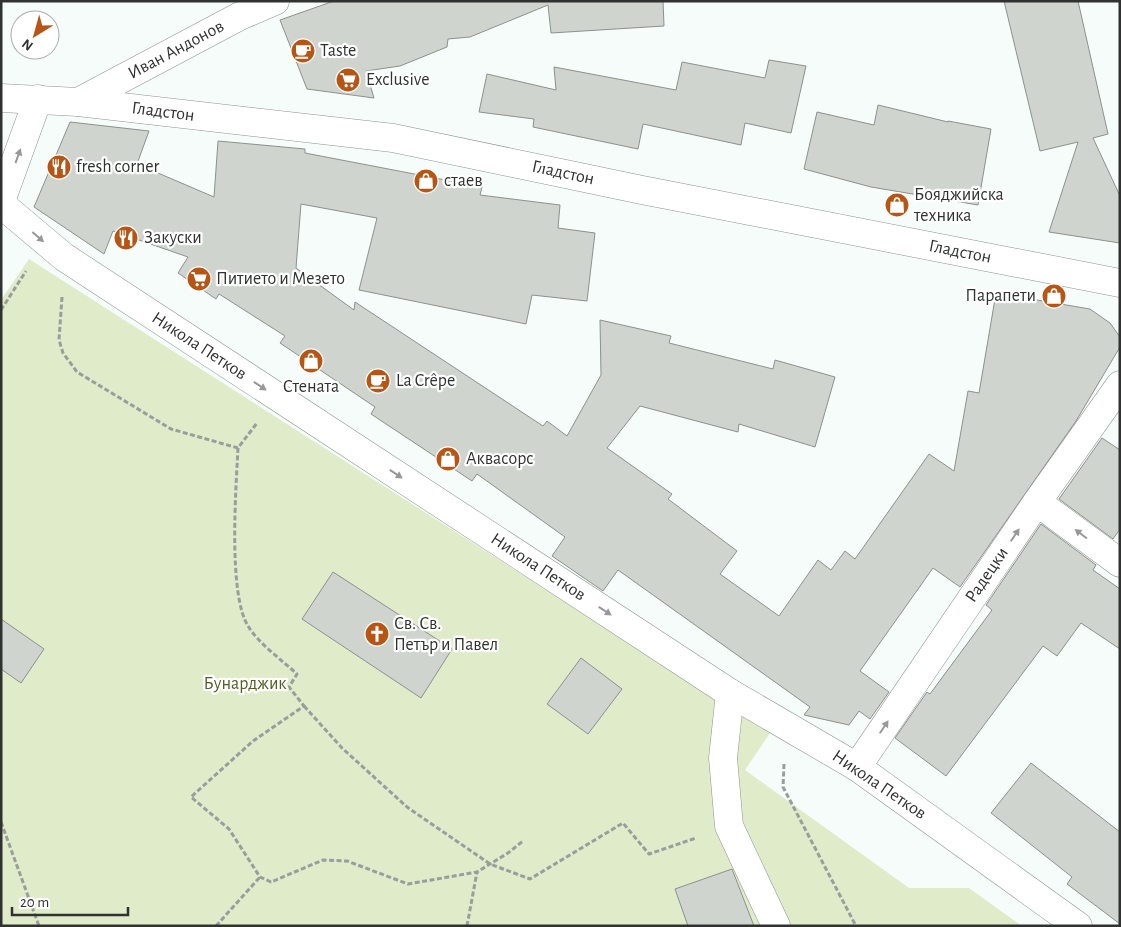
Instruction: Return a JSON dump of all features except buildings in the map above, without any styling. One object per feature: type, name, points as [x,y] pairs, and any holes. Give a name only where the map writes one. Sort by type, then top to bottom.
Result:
[{"type":"street","name":"Иван Андонов","points":[[78,102],[239,9],[275,1]]},
{"type":"street","name":"Гладстон","points":[[1,98],[78,102],[393,138],[642,190],[1120,283]]},
{"type":"street","points":[[1,203],[38,99]]},
{"type":"street","name":"Никола Петков","points":[[1,203],[54,250],[730,693],[857,768],[1078,926]]},
{"type":"street","name":"Радецки","points":[[857,768],[1037,502],[1120,386]]},
{"type":"street","points":[[1037,502],[1120,563]]},
{"type":"street","points":[[730,693],[723,758],[730,826],[776,926]]},
{"type":"path","points":[[1,310],[54,250]]},
{"type":"path","points":[[54,250],[59,340],[63,352],[77,372],[171,429],[238,448]]},
{"type":"path","points":[[278,397],[238,448],[235,537],[240,608],[248,627],[297,674],[289,687],[342,748],[407,808],[490,864],[530,879],[623,823],[650,854],[730,826]]},
{"type":"path","points":[[304,706],[253,741],[190,796],[229,829],[260,877],[271,882],[323,860],[348,861],[408,884],[477,872],[508,853],[523,841]]},
{"type":"path","points":[[787,726],[782,786],[856,926]]},
{"type":"path","points":[[1,822],[39,926]]},
{"type":"path","points":[[467,926],[477,872]]},
{"type":"path","points":[[216,926],[260,877]]},
{"type":"green space","name":"Бунарджик","points":[[29,259],[770,733],[745,770],[909,888],[969,888],[1022,926],[1,926],[1,300]]},
{"type":"place","name":"Taste","points":[[303,51]]},
{"type":"place","name":"Exclusive","points":[[348,80]]},
{"type":"place","name":"fresh corner","points":[[59,167]]},
{"type":"place","name":"стаев","points":[[426,181]]},
{"type":"place","name":"Бояджийска техника","points":[[897,205]]},
{"type":"place","name":"Закуски","points":[[126,238]]},
{"type":"place","name":"Питието и Мезето","points":[[199,279]]},
{"type":"place","name":"Парапети","points":[[1054,296]]},
{"type":"place","name":"Стената","points":[[311,361]]},
{"type":"place","name":"La Crêpe","points":[[378,381]]},
{"type":"place","name":"Аквасорс","points":[[448,459]]},
{"type":"place","name":"Св. Св. Петър и Павел","points":[[377,634]]}]
